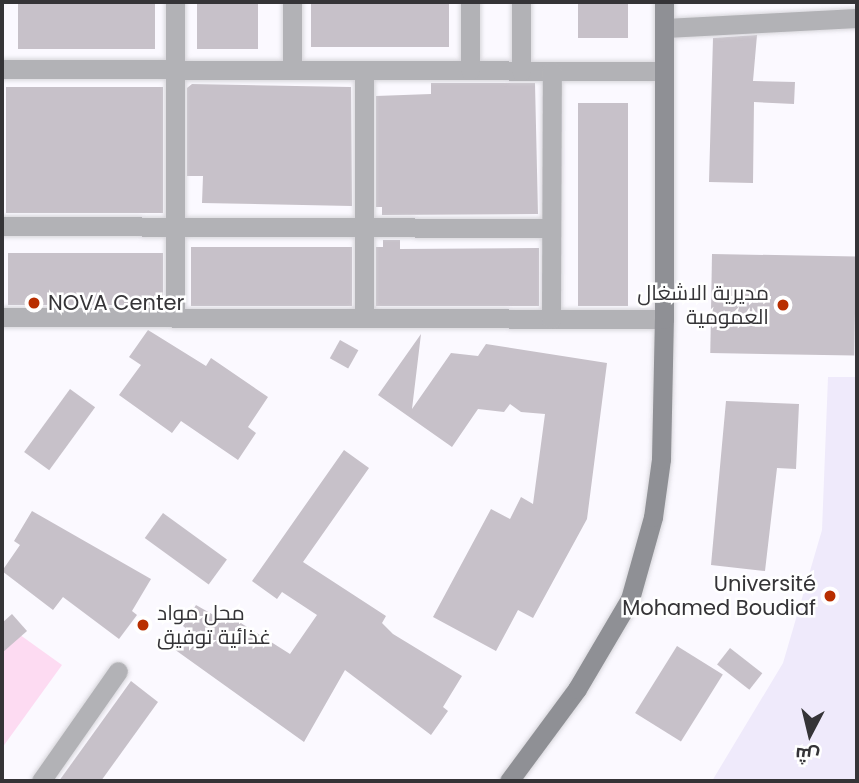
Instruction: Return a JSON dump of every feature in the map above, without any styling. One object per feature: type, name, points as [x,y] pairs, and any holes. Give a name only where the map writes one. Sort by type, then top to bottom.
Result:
[{"type":"main road","points":[[509,781],[577,689],[631,599],[653,517],[661,459],[664,319],[664,2]]},
{"type":"street","points":[[174,318],[175,2]]},
{"type":"street","points":[[292,2],[292,70]]},
{"type":"street","points":[[470,2],[470,71]]},
{"type":"street","points":[[521,2],[521,71]]},
{"type":"street","points":[[665,28],[857,18]]},
{"type":"street","points":[[2,69],[664,71]]},
{"type":"street","points":[[363,318],[364,70]]},
{"type":"street","points":[[551,319],[552,71]]},
{"type":"street","points":[[2,226],[551,228]]},
{"type":"street","points":[[2,317],[664,319]]},
{"type":"street","points":[[41,781],[118,671]]},
{"type":"shaded area","name":"Université Mohamed Boudiaf","points":[[828,377],[857,377],[857,781],[712,781],[783,663],[822,530]]},
{"type":"shaded area","points":[[2,622],[62,665],[2,748]]},
{"type":"building","points":[[18,2],[155,2],[155,49],[18,49]]},
{"type":"building","points":[[197,2],[258,2],[258,49],[197,49]]},
{"type":"building","points":[[311,2],[449,2],[449,47],[311,47]]},
{"type":"building","points":[[578,2],[628,2],[628,38],[578,38]]},
{"type":"building","points":[[757,35],[753,81],[795,82],[794,104],[754,102],[753,183],[709,182],[713,38]]},
{"type":"building","points":[[431,83],[535,83],[538,214],[382,215],[382,207],[376,207],[376,96],[431,94]]},
{"type":"building","points":[[192,84],[351,87],[352,206],[202,203],[203,176],[187,176],[187,88]]},
{"type":"building","points":[[6,87],[163,87],[163,213],[6,213]]},
{"type":"building","points":[[578,103],[628,103],[628,306],[578,306]]},
{"type":"building","points":[[383,240],[400,240],[400,249],[539,248],[539,306],[376,306],[376,247],[383,247]]},
{"type":"building","points":[[191,247],[352,247],[352,306],[191,306]]},
{"type":"building","points":[[8,253],[163,253],[163,305],[8,305]]},
{"type":"building","name":"مديرية الاشغال العمومية","points":[[712,254],[856,257],[854,355],[710,353]]},
{"type":"building","points":[[148,330],[206,366],[211,358],[268,397],[248,427],[256,433],[238,460],[181,421],[172,433],[119,395],[141,365],[129,357]]},
{"type":"building","points":[[421,334],[412,409],[451,353],[478,356],[486,344],[607,363],[587,519],[533,618],[518,610],[496,651],[433,617],[491,509],[510,519],[521,497],[533,504],[545,414],[521,412],[510,404],[504,412],[478,409],[452,447],[378,395]]},
{"type":"building","points":[[340,340],[358,350],[348,369],[330,358]]},
{"type":"building","points":[[70,389],[95,407],[49,470],[24,452]]},
{"type":"building","points":[[726,401],[799,404],[796,469],[777,468],[765,571],[711,565]]},
{"type":"building","points":[[344,450],[369,468],[303,562],[386,616],[382,623],[393,634],[462,676],[443,707],[448,711],[431,735],[345,670],[304,742],[174,649],[188,630],[183,626],[196,605],[224,621],[228,615],[290,654],[317,615],[282,592],[277,599],[252,581]]},
{"type":"building","points":[[32,511],[151,579],[132,611],[137,615],[119,639],[63,597],[53,610],[2,571],[20,545],[14,541]]},
{"type":"building","points":[[163,513],[227,559],[209,585],[145,538]]},
{"type":"building","points":[[12,614],[27,631],[2,653],[2,623]]},
{"type":"building","points":[[677,646],[723,675],[681,742],[635,713]]},
{"type":"building","points":[[730,648],[762,673],[749,690],[717,665]]},
{"type":"building","points":[[131,681],[158,702],[101,781],[59,781]]},
{"type":"place","name":"NOVA Center","points":[[34,303]]},
{"type":"place","name":"مديرية الاشغال العمومية","points":[[783,305]]},
{"type":"place","name":"Université Mohamed Boudiaf","points":[[830,596]]},
{"type":"place","name":"محل مواد غذائية توفيق","points":[[143,625]]}]
